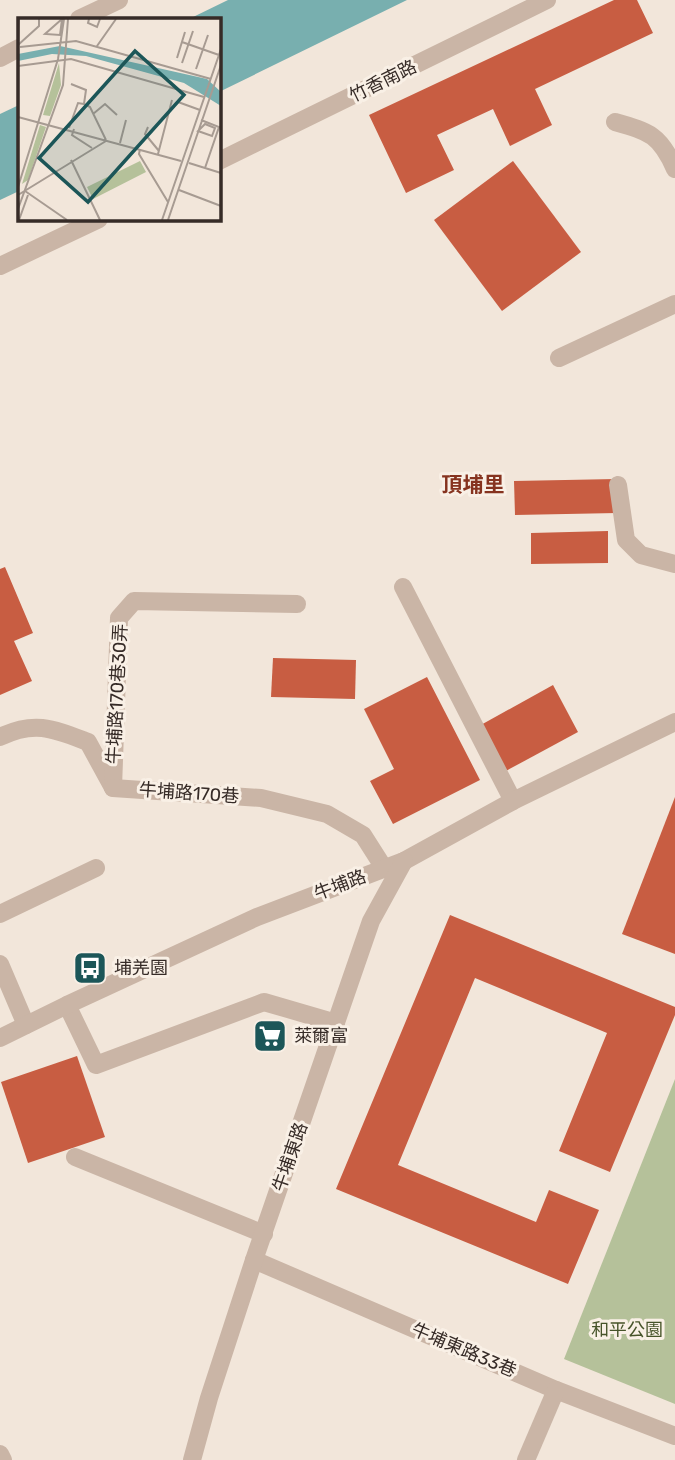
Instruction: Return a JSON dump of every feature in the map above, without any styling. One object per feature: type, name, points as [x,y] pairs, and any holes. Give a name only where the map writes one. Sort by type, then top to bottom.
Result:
[{"type":"street","points":[[81,18],[119,0]]},
{"type":"street","name":"竹香南路","points":[[220,161],[547,0]]},
{"type":"street","points":[[0,58],[18,49]]},
{"type":"street","points":[[615,122],[643,130],[665,147],[675,169]]},
{"type":"street","points":[[0,266],[97,220]]},
{"type":"street","points":[[559,358],[675,304]]},
{"type":"street","points":[[618,485],[626,540],[641,555],[675,564]]},
{"type":"street","points":[[403,587],[513,801]]},
{"type":"street","name":"牛埔路170巷30弄","points":[[113,788],[119,618],[134,601],[297,604]]},
{"type":"street","name":"牛埔路","points":[[0,1038],[66,1004],[257,917],[404,861],[513,801],[675,722]]},
{"type":"street","name":"牛埔路170巷","points":[[0,737],[13,731],[47,726],[88,742],[113,788],[261,798],[327,814],[363,835],[384,868]]},
{"type":"street","name":"牛埔東路","points":[[192,1460],[209,1398],[254,1260],[371,921],[404,861]]},
{"type":"street","points":[[0,914],[96,868]]},
{"type":"street","points":[[0,964],[26,1025]]},
{"type":"street","points":[[66,1004],[96,1065],[264,1002],[336,1023]]},
{"type":"street","points":[[75,1157],[264,1234]]},
{"type":"street","name":"牛埔東路33巷","points":[[254,1260],[556,1390],[675,1436]]},
{"type":"street","points":[[528,1459],[556,1390]]},
{"type":"street","points":[[0,1454],[3,1460]]},
{"type":"green space","name":"和平公園","points":[[675,1079],[675,1404],[564,1359]]},
{"type":"water","points":[[228,0],[407,0],[220,92],[220,18],[191,18]]},
{"type":"water","points":[[18,105],[18,191],[0,200],[0,114]]},
{"type":"building","points":[[614,0],[637,0],[653,33],[535,89],[552,125],[510,146],[493,109],[437,135],[454,170],[406,193],[369,115]]},
{"type":"building","points":[[513,161],[581,252],[502,311],[434,220]]},
{"type":"building","points":[[616,479],[617,513],[515,515],[514,481]]},
{"type":"building","points":[[608,531],[608,563],[531,564],[531,533]]},
{"type":"building","points":[[5,567],[33,633],[14,641],[32,681],[0,695],[0,569]]},
{"type":"building","points":[[273,658],[356,660],[355,699],[271,697]]},
{"type":"building","points":[[427,677],[480,780],[393,824],[370,781],[394,769],[364,709]]},
{"type":"building","points":[[553,685],[578,732],[504,772],[479,726]]},
{"type":"building","points":[[675,797],[675,954],[622,934]]},
{"type":"building","points":[[450,915],[675,1007],[675,1015],[610,1172],[559,1151],[607,1033],[475,978],[398,1165],[536,1222],[549,1190],[599,1210],[568,1284],[336,1189]]},
{"type":"building","points":[[77,1056],[105,1137],[28,1163],[1,1082]]},
{"type":"place","name":"埔羌園","points":[[90,968]]},
{"type":"place","name":"萊爾富","points":[[270,1036]]},
{"type":"district","name":"頂埔里","points":[[473,485]]}]
